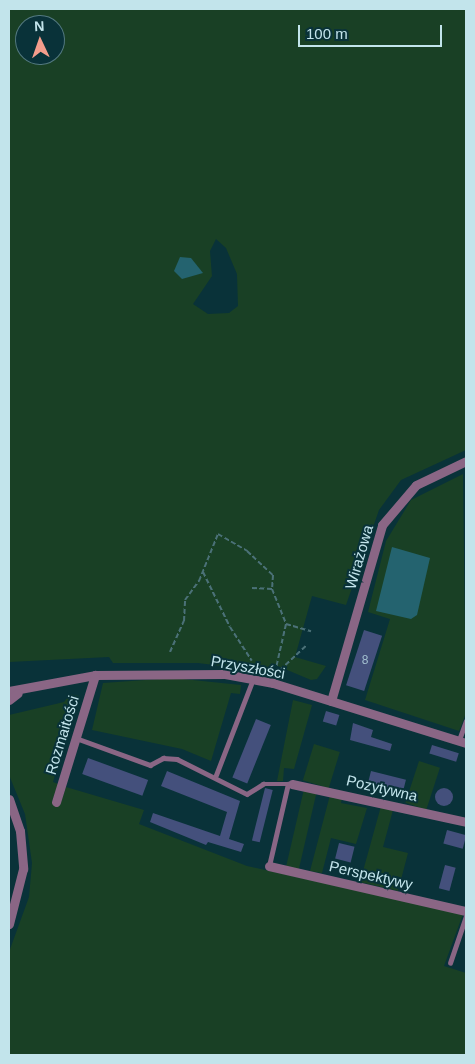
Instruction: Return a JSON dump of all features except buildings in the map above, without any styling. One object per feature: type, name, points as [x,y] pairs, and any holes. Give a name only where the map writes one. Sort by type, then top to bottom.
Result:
[{"type":"street","name":"Wirażowa","points":[[331,701],[382,525],[416,485],[466,461]]},
{"type":"street","name":"Przyszłości","points":[[9,700],[13,692],[94,675],[197,672],[253,679],[462,742]]},
{"type":"street","name":"Rozmaitości","points":[[56,802],[94,675]]},
{"type":"street","name":"Pozytywna","points":[[290,784],[466,822]]},
{"type":"street","points":[[9,799],[22,841],[20,890],[9,924]]},
{"type":"street","name":"Perspektywy","points":[[269,866],[466,911]]},
{"type":"lane","points":[[216,775],[253,679]]},
{"type":"lane","points":[[462,742],[466,721]]},
{"type":"lane","points":[[75,738],[150,765],[168,757],[216,775],[227,787],[247,794],[263,784],[290,784],[269,866]]},
{"type":"lane","points":[[450,963],[466,916]]},
{"type":"path","points":[[170,652],[184,621],[185,600],[203,571],[218,534],[247,551],[273,575],[272,588],[286,624],[276,668]]},
{"type":"path","points":[[203,571],[230,627],[252,661]]},
{"type":"path","points":[[252,588],[272,588]]},
{"type":"path","points":[[286,624],[312,631]]},
{"type":"path","points":[[280,670],[307,645]]},
{"type":"green space","points":[[9,9],[466,9],[466,450],[401,480],[379,510],[346,605],[312,596],[295,657],[326,666],[317,679],[311,680],[273,664],[270,672],[198,663],[113,663],[109,657],[9,662]],"holes":[[[216,239],[226,248],[237,274],[238,306],[229,313],[208,314],[193,304],[212,276],[210,251]]]},
{"type":"green space","points":[[463,474],[466,713],[459,731],[365,700],[390,619],[368,612],[386,541],[411,500]]},
{"type":"green space","points":[[173,678],[241,685],[240,694],[231,693],[211,761],[182,749],[92,730],[103,683]]},
{"type":"green space","points":[[70,694],[79,696],[53,782],[58,784],[52,802],[60,805],[66,787],[144,810],[139,824],[247,866],[463,914],[444,966],[466,973],[466,1055],[9,1055],[9,952],[29,897],[32,863],[25,814],[9,775],[9,715],[64,702]]},
{"type":"green space","points":[[293,700],[312,705],[294,769],[284,768],[283,781],[277,781]]},
{"type":"green space","points":[[314,744],[340,752],[329,788],[303,780]]},
{"type":"green space","points":[[419,761],[440,768],[426,810],[405,803]]},
{"type":"green space","points":[[304,789],[317,792],[299,869],[286,866]]},
{"type":"green space","points":[[330,795],[342,798],[341,803],[367,808],[356,844],[331,838],[322,873],[310,871]]},
{"type":"green space","points":[[381,806],[393,810],[383,847],[408,853],[398,891],[360,882]]},
{"type":"water","points":[[180,257],[191,258],[203,273],[182,279],[174,271]]},
{"type":"water","points":[[392,547],[430,558],[417,615],[411,619],[376,611]]}]
